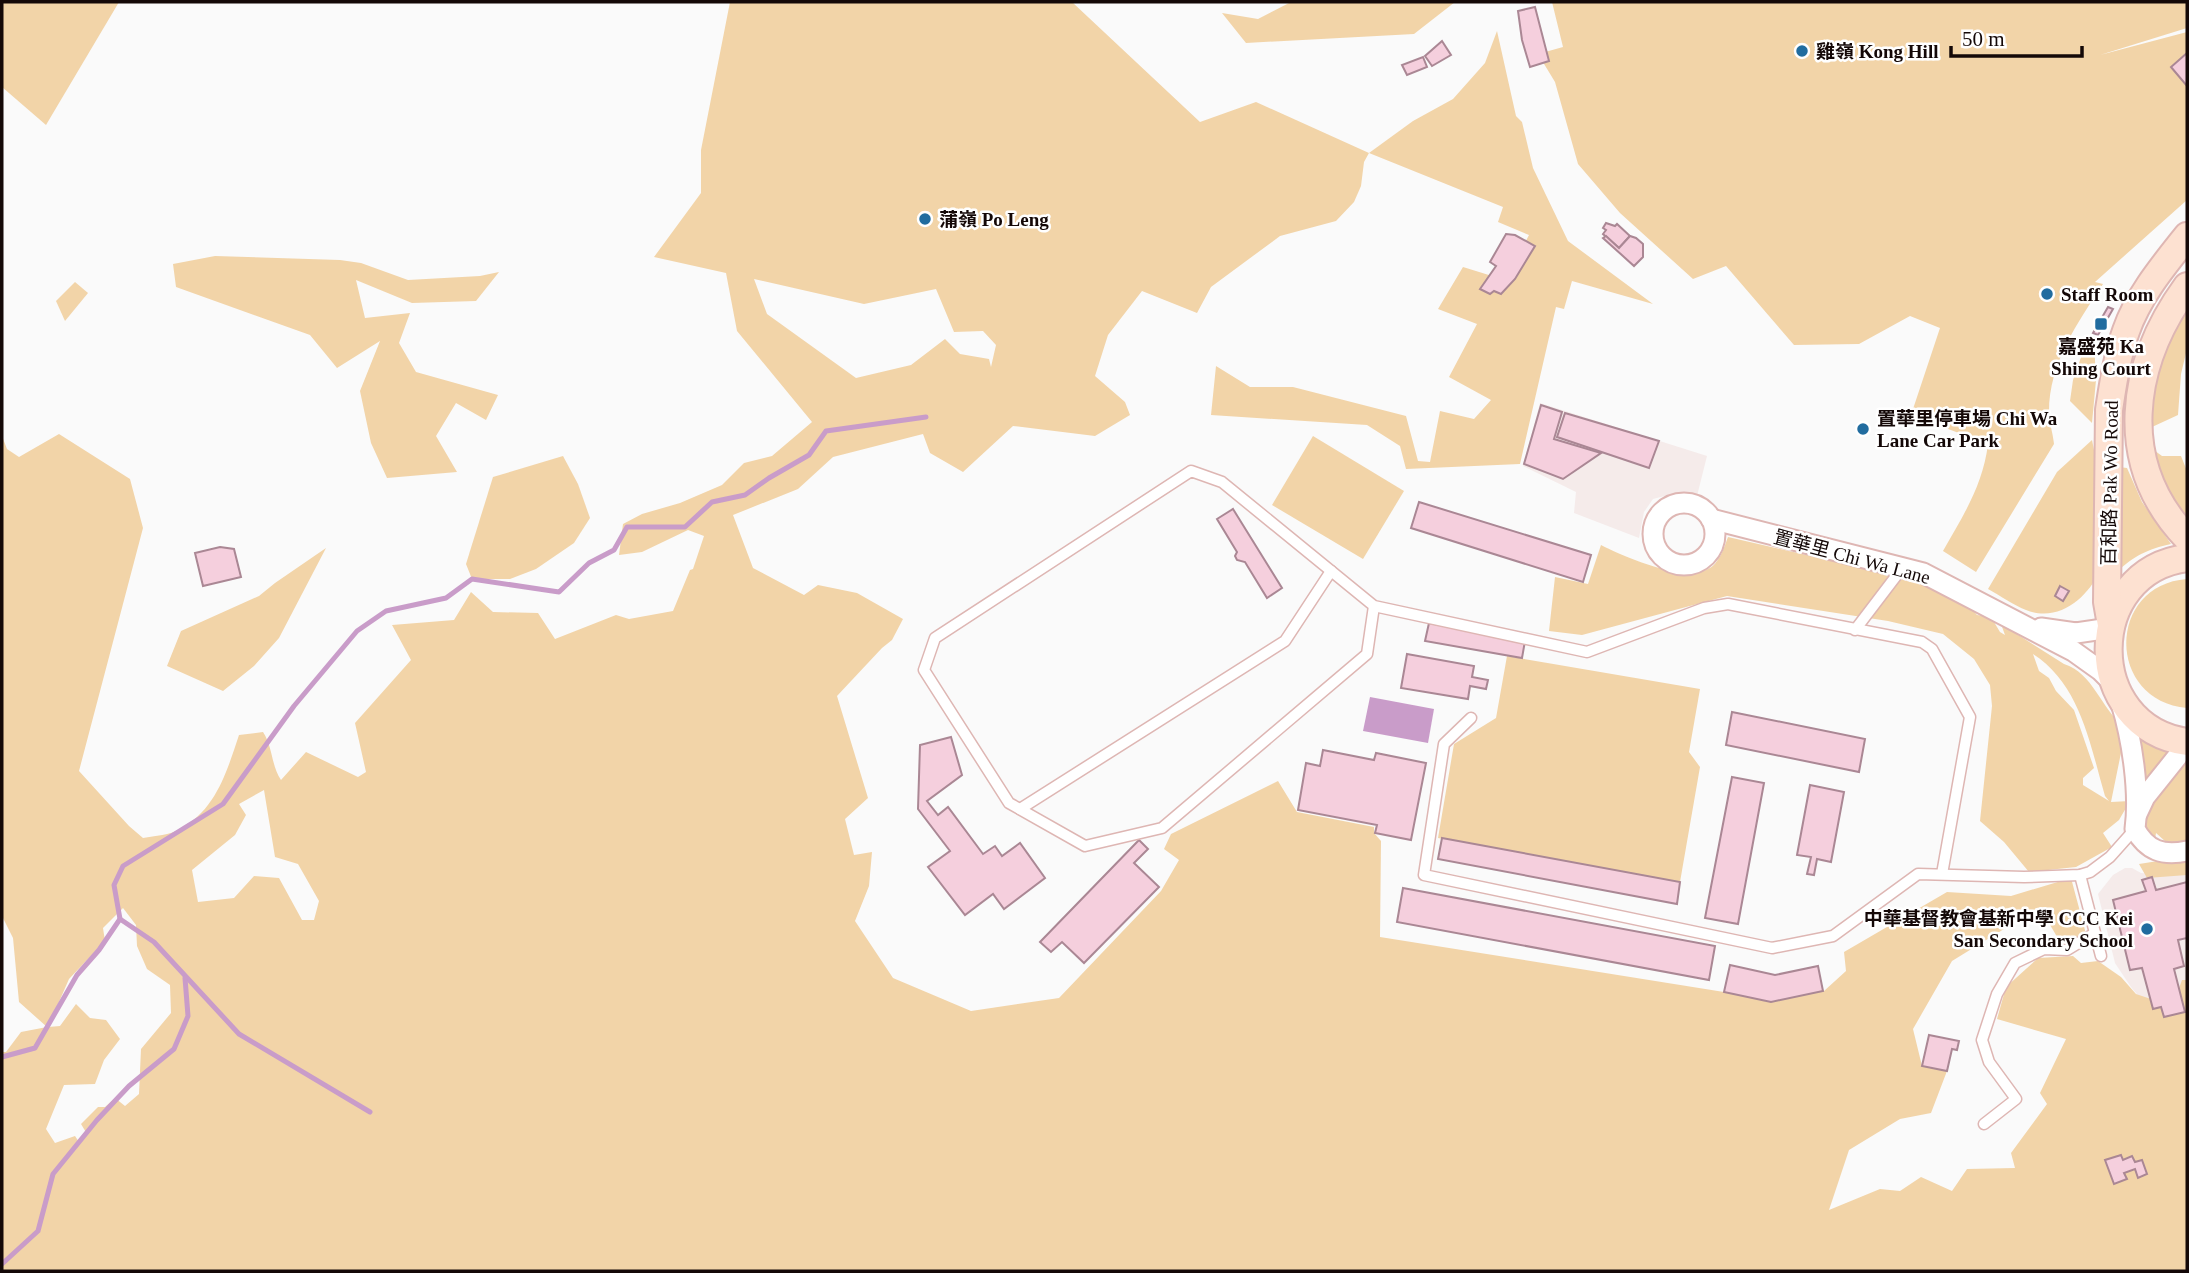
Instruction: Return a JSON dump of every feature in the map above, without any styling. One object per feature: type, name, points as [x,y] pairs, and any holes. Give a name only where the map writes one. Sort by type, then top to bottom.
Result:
[{"type":"main road","name":"百和路 Pak Wo Road","points":[[2111,626],[2107,602],[2109,410],[2113,386],[2126,331],[2136,309],[2166,262],[2187,236]]},
{"type":"main road","name":"百和路 Pak Wo Road","points":[[2187,286],[2167,316],[2151,352],[2142,382],[2138,419],[2141,449],[2154,494],[2169,518],[2187,538]]},
{"type":"main road","name":"百和路 Pak Wo Road","points":[[2186,742],[2158,734],[2135,718],[2118,691],[2110,668],[2108,648],[2111,626],[2118,606],[2128,590],[2144,575],[2163,564],[2187,558]]},
{"type":"street","name":"置華里 Chi Wa Lane","points":[[1711,519],[1903,567],[1948,584],[2073,651],[2101,671],[2118,691]]},
{"type":"street","name":"置華里 Chi Wa Lane","points":[[2026,625],[2076,633],[2111,626]]},
{"type":"street","points":[[2118,691],[2130,734],[2139,837],[2153,850],[2174,853],[2187,851]]},
{"type":"street","points":[[2136,822],[2145,797],[2186,742]]},
{"type":"lane","points":[[1374,606],[1367,654],[1161,828],[1085,846],[1009,803],[924,670],[935,638],[1191,471],[1222,482],[1374,606],[1587,652],[1704,608],[1728,604],[1922,642],[1932,649],[1970,717],[1942,874]]},
{"type":"lane","points":[[1855,630],[1903,567]]},
{"type":"lane","points":[[1020,809],[1285,641],[1331,571]]},
{"type":"lane","points":[[1471,718],[1444,744],[1424,875],[1772,948],[1833,936],[1918,874],[2024,877],[2080,875],[2090,872],[2110,857],[2136,822]]},
{"type":"lane","points":[[2080,875],[2101,956]]},
{"type":"lane","points":[[1984,1124],[2016,1099],[1989,1062],[1982,1040],[1997,994],[2009,973],[2015,963],[2044,949],[2067,950],[2095,933]]},
{"type":"shaded area","points":[[2,2],[119,2],[46,125],[2,87]]},
{"type":"shaded area","points":[[730,2],[1072,2],[1200,122],[1256,102],[1369,153],[1364,162],[1361,186],[1354,202],[1336,221],[1280,236],[1211,287],[1197,313],[1142,291],[1108,335],[1095,376],[1125,402],[1130,415],[1095,436],[1013,426],[963,472],[930,453],[923,434],[833,457],[798,489],[733,515],[753,568],[804,595],[818,585],[857,593],[903,619],[892,640],[837,696],[868,798],[845,819],[854,855],[872,852],[869,886],[855,921],[893,978],[971,1011],[1059,998],[1161,891],[1179,860],[1164,849],[1171,834],[1278,781],[1297,812],[1374,827],[1374,833],[1381,841],[1380,937],[1724,992],[1771,1002],[1824,991],[1846,971],[1844,952],[1947,892],[2011,896],[2071,878],[2086,934],[2063,947],[2046,918],[2017,921],[1952,961],[1913,1029],[1922,1066],[1947,1071],[1931,1113],[1900,1119],[1849,1150],[1829,1210],[1880,1189],[1900,1191],[1921,1177],[1952,1191],[1967,1169],[2015,1168],[2011,1153],[2047,1104],[2040,1093],[2066,1039],[1997,1019],[2006,987],[2038,958],[2073,956],[2081,963],[2098,961],[2121,977],[2136,994],[2163,1003],[2177,994],[2182,980],[2187,980],[2187,1271],[2,1271],[2,1052],[6,1052],[21,1032],[47,1027],[19,1002],[13,938],[2,916],[2,436],[7,449],[19,457],[59,434],[130,479],[143,528],[79,771],[129,826],[143,838],[172,833],[192,821],[203,811],[218,788],[239,735],[263,732],[281,780],[306,752],[358,777],[366,772],[355,723],[411,660],[392,625],[454,620],[471,592],[493,612],[538,613],[555,639],[616,615],[629,619],[673,611],[690,570],[693,569],[704,536],[688,530],[642,552],[619,555],[623,524],[642,514],[680,503],[722,485],[744,463],[772,456],[812,422],[737,331],[726,273],[654,257],[701,193],[701,150]],"holes":[[[754,279],[864,304],[936,289],[954,332],[983,331],[996,345],[991,367],[989,359],[960,354],[945,339],[911,365],[856,378],[767,314]],[[264,790],[275,857],[298,864],[319,901],[314,920],[302,920],[279,878],[254,876],[234,898],[198,902],[192,870],[235,835],[246,815],[239,804]],[[123,908],[136,925],[137,946],[147,969],[170,985],[171,1013],[141,1049],[139,1094],[125,1106],[115,1098],[105,1107],[98,1107],[81,1124],[87,1134],[79,1142],[75,1136],[55,1143],[46,1129],[64,1085],[95,1084],[104,1060],[120,1039],[106,1020],[90,1018],[76,1004],[60,1026],[48,1027],[69,979],[105,941],[103,928]]]},
{"type":"shaded area","points":[[1291,2],[1455,2],[1414,34],[1246,43],[1222,13],[1258,19]]},
{"type":"shaded area","points":[[1552,2],[2187,2],[2187,28],[2100,55],[2187,32],[2187,200],[2095,282],[2103,284],[2067,344],[2054,377],[2049,412],[2054,444],[1976,572],[1943,551],[1977,487],[1988,444],[1911,415],[1940,328],[1910,316],[1859,344],[1794,345],[1726,266],[1693,279],[1620,213],[1578,164],[1555,82],[1538,54],[1563,47]]},
{"type":"shaded area","points":[[1497,31],[1516,116],[1522,122],[1533,168],[1568,241],[1653,304],[1572,281],[1564,309],[1556,307],[1520,464],[1406,469],[1400,446],[1367,425],[1211,415],[1216,366],[1250,387],[1293,387],[1406,416],[1418,461],[1430,462],[1440,411],[1474,419],[1491,400],[1449,377],[1477,324],[1438,309],[1463,267],[1505,280],[1529,235],[1498,222],[1503,207],[1369,153],[1413,121],[1453,99],[1485,63]]},
{"type":"shaded area","points":[[215,256],[340,260],[361,263],[408,280],[480,276],[499,272],[476,301],[412,303],[356,280],[365,318],[410,313],[399,343],[416,372],[498,395],[486,420],[456,403],[436,436],[457,472],[387,478],[371,443],[360,391],[380,341],[337,368],[310,335],[176,287],[173,264]]},
{"type":"shaded area","points":[[75,282],[88,293],[65,321],[56,301]]},
{"type":"shaded area","points":[[2187,310],[2187,349],[2181,374],[2178,415],[2152,427],[2154,387],[2166,349]]},
{"type":"shaded area","points":[[2094,341],[2096,380],[2092,423],[2070,401],[2073,380],[2086,343]]},
{"type":"shaded area","points":[[1540,403],[1707,456],[1696,500],[1672,494],[1653,499],[1644,512],[1639,538],[1574,513],[1576,492],[1523,466]]},
{"type":"shaded area","points":[[1313,436],[1404,491],[1363,559],[1272,505]]},
{"type":"shaded area","points":[[2092,440],[2100,571],[2088,590],[2071,606],[2050,613],[2026,610],[1988,589],[2057,472]]},
{"type":"shaded area","points":[[2151,448],[2162,456],[2181,456],[2187,471],[2187,516],[2163,485]]},
{"type":"shaded area","points":[[563,456],[578,484],[590,518],[574,543],[536,569],[510,579],[472,579],[466,564],[493,477]]},
{"type":"shaded area","points":[[2119,467],[2127,468],[2142,502],[2171,544],[2141,554],[2116,573]]},
{"type":"shaded area","points":[[1728,537],[1916,580],[1963,599],[1977,615],[1991,617],[2000,632],[2005,635],[2001,624],[2082,675],[2123,726],[2123,743],[2111,802],[2130,801],[2119,820],[2103,833],[2112,847],[2076,867],[2029,872],[2004,842],[1980,821],[1992,706],[1990,685],[1974,659],[1943,634],[1888,621],[1727,596],[1582,635],[1549,631],[1555,577],[1588,584],[1601,545],[1654,566],[1697,572],[1708,569],[1715,563]],"holes":[[[2033,654],[2049,667],[2073,699],[2088,737],[2105,796],[2109,801],[2083,785],[2083,778],[2094,768],[2074,710],[2056,691],[2049,678],[2039,671]]]},
{"type":"shaded area","points":[[326,548],[279,638],[254,666],[223,691],[167,666],[181,631],[259,596]]},
{"type":"shaded area","points":[[2187,579],[2187,708],[2160,701],[2141,686],[2130,666],[2126,643],[2130,621],[2141,601],[2160,586]]},
{"type":"shaded area","points":[[1507,656],[1700,689],[1689,752],[1700,767],[1680,882],[1438,838],[1454,744],[1496,718]]},
{"type":"shaded area","points":[[1370,697],[1434,709],[1428,743],[1363,731]]},
{"type":"shaded area","points":[[2129,728],[2187,758],[2187,875],[2147,878],[2139,864],[2158,861],[2166,842],[2156,833],[2154,846],[2143,845]]},
{"type":"shaded area","name":"中華基督教會基新中學 CCC Kei San Secondary School","points":[[2125,868],[2157,874],[2187,870],[2187,1021],[2160,1022],[2115,963],[2098,894],[2113,875]]},
{"type":"building","points":[[1535,7],[1549,61],[1530,67],[1522,40],[1518,11]]},
{"type":"building","points":[[1442,41],[1451,55],[1432,66],[1425,56]]},
{"type":"building","points":[[2187,53],[2187,86],[2171,67]]},
{"type":"building","points":[[1423,57],[1427,67],[1407,75],[1402,65]]},
{"type":"building","points":[[1606,223],[1615,226],[1617,224],[1630,236],[1619,248],[1603,234]]},
{"type":"building","points":[[1506,234],[1515,235],[1535,246],[1515,279],[1501,294],[1494,291],[1490,294],[1480,289],[1496,266],[1490,262]]},
{"type":"building","points":[[1606,236],[1619,248],[1630,236],[1636,238],[1643,244],[1643,257],[1634,266],[1603,238]]},
{"type":"building","name":"Staff Room","points":[[2048,288],[2054,293],[2047,301],[2041,295]]},
{"type":"building","points":[[2108,307],[2113,309],[2098,335],[2093,333]]},
{"type":"building","points":[[1541,405],[1562,412],[1554,439],[1601,453],[1563,479],[1524,464]]},
{"type":"building","points":[[1565,413],[1659,441],[1649,468],[1557,437]]},
{"type":"building","points":[[1419,502],[1591,555],[1583,582],[1411,528]]},
{"type":"building","points":[[1233,509],[1282,588],[1267,598],[1245,562],[1237,560],[1237,552],[1217,519]]},
{"type":"building","points":[[220,547],[234,549],[241,577],[203,586],[195,553]]},
{"type":"building","points":[[2060,586],[2069,591],[2063,601],[2055,596]]},
{"type":"building","points":[[1429,623],[1525,641],[1522,658],[1425,641]]},
{"type":"building","points":[[1407,654],[1474,666],[1472,677],[1488,680],[1486,689],[1470,686],[1468,699],[1401,688]]},
{"type":"building","points":[[1732,712],[1865,739],[1859,772],[1726,745]]},
{"type":"building","points":[[951,737],[962,775],[927,801],[938,815],[948,807],[983,854],[995,846],[1002,856],[1020,843],[1045,878],[1004,909],[993,894],[965,915],[928,867],[950,851],[918,809],[920,745]]},
{"type":"building","points":[[1323,750],[1374,760],[1376,753],[1426,763],[1411,840],[1375,833],[1377,825],[1298,810],[1306,763],[1320,766]]},
{"type":"building","points":[[1732,777],[1764,783],[1738,924],[1705,918]]},
{"type":"building","points":[[1810,785],[1844,792],[1831,862],[1817,859],[1814,875],[1807,874],[1811,857],[1797,855]]},
{"type":"building","points":[[1442,838],[1680,882],[1677,904],[1438,859]]},
{"type":"building","points":[[1139,840],[1148,849],[1134,863],[1159,887],[1084,963],[1062,942],[1051,952],[1040,942]]},
{"type":"building","name":"中華基督教會基新中學 CCC Kei San Secondary School","points":[[2152,877],[2156,890],[2187,882],[2187,938],[2178,940],[2184,966],[2174,969],[2185,1012],[2164,1017],[2161,1007],[2153,1009],[2142,968],[2130,970],[2113,900],[2146,891],[2142,880]]},
{"type":"building","points":[[1403,888],[1715,946],[1709,980],[1397,922]]},
{"type":"building","points":[[1730,965],[1775,975],[1818,966],[1823,991],[1771,1002],[1724,992]]},
{"type":"building","points":[[1929,1035],[1959,1041],[1957,1050],[1952,1049],[1947,1071],[1922,1066]]},
{"type":"building","points":[[2121,1155],[2123,1160],[2132,1156],[2135,1162],[2142,1160],[2147,1174],[2138,1178],[2135,1169],[2124,1173],[2127,1179],[2114,1184],[2105,1160]]},
{"type":"waterway","points":[[2,1057],[35,1048],[77,975],[99,950],[120,919],[114,885],[123,866],[223,804],[294,706],[357,631],[386,611],[446,598],[472,579],[559,592],[589,563],[614,550],[627,527],[685,527],[712,502],[745,495],[809,455],[826,431],[926,417]]},
{"type":"waterway","points":[[120,919],[154,942],[239,1034],[370,1112]]},
{"type":"waterway","points":[[2,1264],[38,1231],[53,1174],[129,1086],[174,1049],[188,1016],[185,978]]},
{"type":"place","name":"雞嶺 Kong Hill","points":[[1802,51]]},
{"type":"place","name":"蒲嶺 Po Leng","points":[[925,219]]},
{"type":"place","name":"Staff Room","points":[[2047,294]]},
{"type":"place","name":"嘉盛苑 Ka Shing Court","points":[[2101,324]]},
{"type":"place","name":"置華里停車場 Chi Wa Lane Car Park","points":[[1863,429]]},
{"type":"place","name":"中華基督教會基新中學 CCC Kei San Secondary School","points":[[2147,929]]}]
